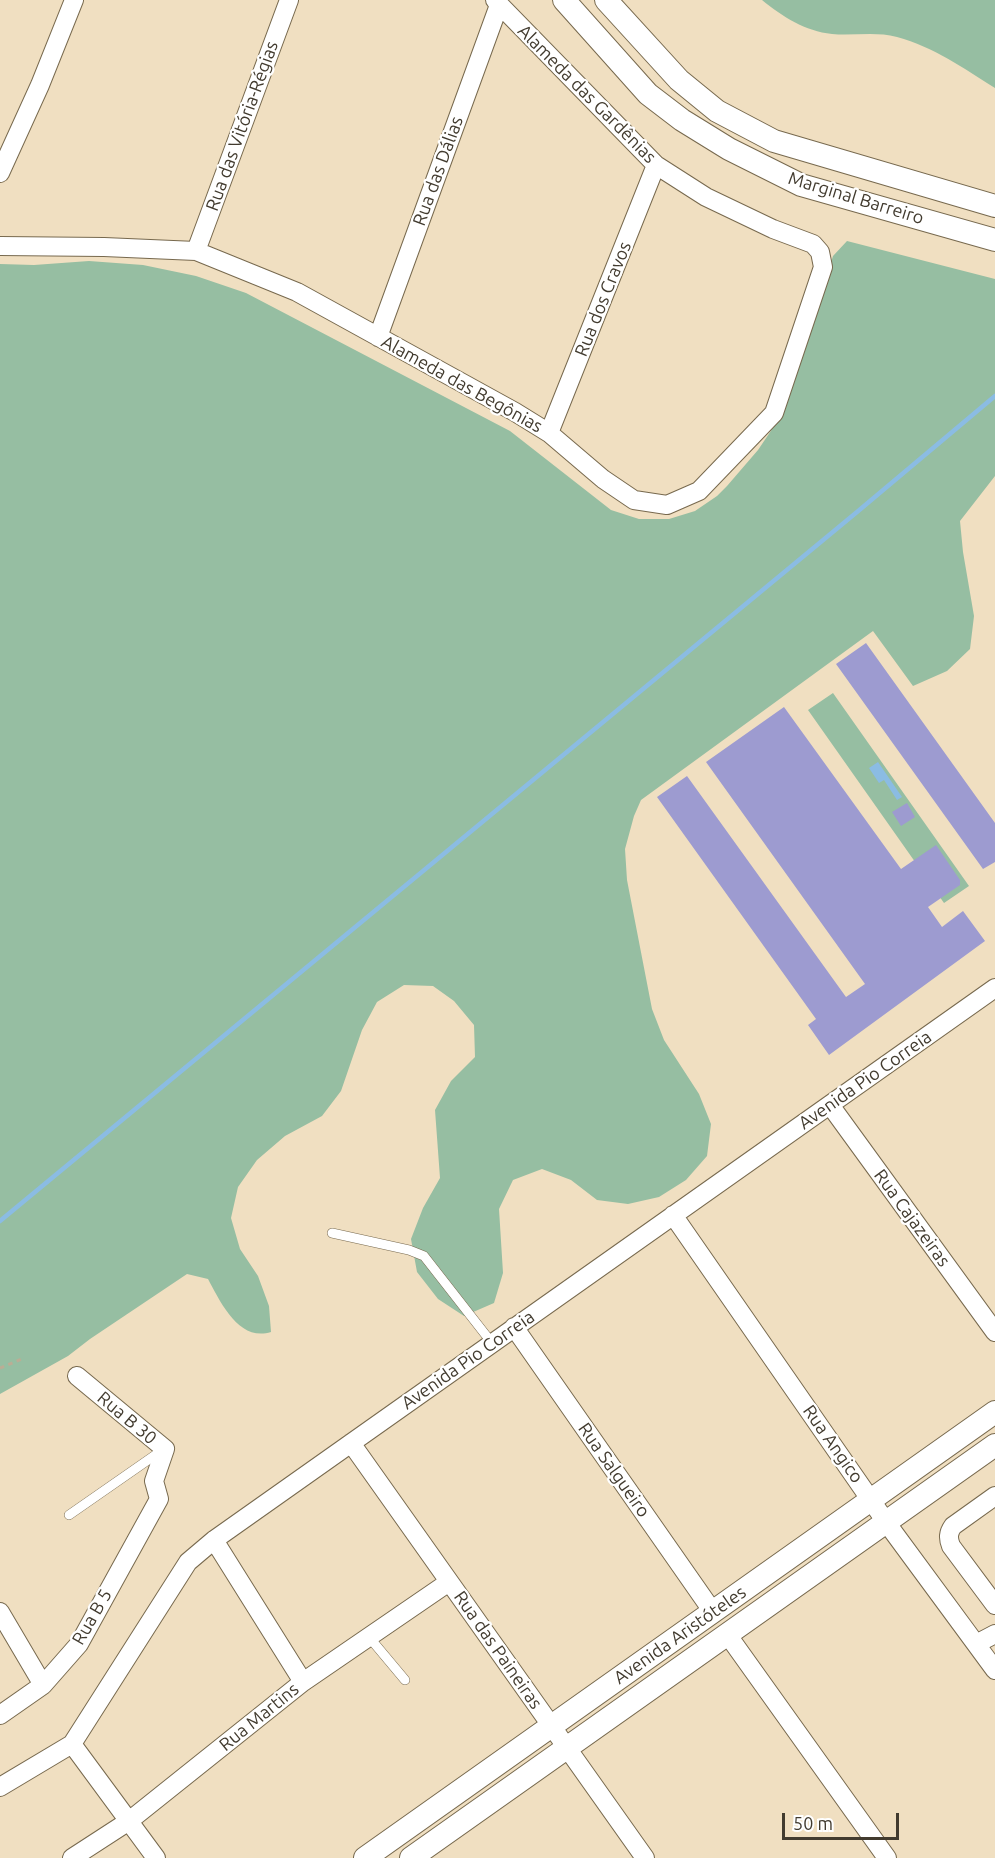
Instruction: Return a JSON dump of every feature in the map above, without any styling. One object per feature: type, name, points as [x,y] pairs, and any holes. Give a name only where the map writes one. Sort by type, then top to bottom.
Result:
[{"type":"street","points":[[0,173],[40,85],[74,0]]},
{"type":"street","name":"Rua das Vitória-Régias","points":[[196,251],[289,0]]},
{"type":"street","name":"Marginal Barreiro","points":[[564,0],[648,94],[682,120],[729,149],[801,185],[995,240]]},
{"type":"street","name":"Marginal Barreiro","points":[[606,0],[679,80],[717,111],[774,141],[995,206]]},
{"type":"street","name":"Alameda das Gardênias","points":[[497,2],[656,165],[706,197],[773,229],[813,244]]},
{"type":"street","name":"Rua das Dálias","points":[[378,337],[497,2]]},
{"type":"street","name":"Rua dos Cravos","points":[[549,433],[656,165]]},
{"type":"street","name":"Alameda das Begônias","points":[[0,246],[196,251],[297,292],[515,412],[549,433],[603,480],[634,500],[667,505],[699,491],[774,413],[823,267],[820,252],[813,244]]},
{"type":"street","name":"Avenida Pio Correia","points":[[0,1787],[72,1744],[188,1562],[214,1540],[995,988]]},
{"type":"street","name":"Rua Cajazeiras","points":[[830,1105],[995,1332]]},
{"type":"street","name":"Rua Angico","points":[[673,1215],[886,1522],[995,1670]]},
{"type":"street","name":"Rua Salgueiro","points":[[514,1327],[713,1612]]},
{"type":"street","name":"Rua B 30","points":[[78,1376],[165,1449],[154,1481],[159,1499]]},
{"type":"street","name":"Avenida Aristóteles","points":[[365,1858],[995,1412]]},
{"type":"street","name":"Rua das Paineiras","points":[[351,1443],[645,1858]]},
{"type":"street","name":"Avenida Aristóteles","points":[[411,1858],[995,1445]]},
{"type":"street","points":[[995,1496],[953,1526],[948,1539],[995,1605]]},
{"type":"street","name":"Rua B 5","points":[[0,1715],[44,1685],[79,1644],[159,1499]]},
{"type":"street","points":[[214,1540],[303,1682]]},
{"type":"street","name":"Rua Martins","points":[[72,1858],[129,1821],[303,1682],[449,1582]]},
{"type":"street","points":[[0,1612],[44,1685]]},
{"type":"street","points":[[727,1634],[887,1858]]},
{"type":"street","points":[[976,1644],[995,1634]]},
{"type":"street","points":[[72,1744],[156,1858]]},
{"type":"lane","points":[[332,1233],[408,1250],[424,1256],[492,1343]]},
{"type":"lane","points":[[69,1515],[165,1449]]},
{"type":"lane","points":[[369,1637],[405,1680]]},
{"type":"path","points":[[0,1368],[24,1358]]},
{"type":"green space","points":[[762,0],[995,0],[995,88],[948,59],[911,41],[889,35],[832,34],[813,30],[786,17]]},
{"type":"green space","points":[[847,241],[995,279],[995,476],[960,521],[974,616],[970,649],[947,671],[913,686],[873,631],[641,800],[625,849],[627,880],[652,1009],[664,1040],[699,1094],[711,1124],[707,1156],[686,1180],[659,1197],[628,1204],[597,1200],[571,1180],[542,1169],[513,1180],[499,1209],[503,1273],[494,1303],[464,1316],[438,1299],[417,1272],[411,1239],[423,1208],[440,1178],[435,1110],[451,1081],[475,1057],[474,1025],[454,1001],[433,986],[404,985],[377,1002],[362,1030],[341,1091],[322,1116],[285,1136],[257,1160],[238,1187],[231,1218],[240,1249],[258,1276],[269,1306],[271,1332],[260,1334],[240,1326],[225,1309],[208,1279],[187,1274],[68,1356],[0,1394],[0,264],[34,265],[89,261],[143,265],[196,276],[246,293],[510,431],[611,510],[639,519],[669,519],[695,511],[717,496],[758,450],[783,413],[833,256]]},
{"type":"green space","points":[[833,693],[969,886],[944,903],[808,710]]},
{"type":"water","points":[[878,762],[902,797],[897,800],[884,780],[879,783],[869,768]]},
{"type":"building","points":[[866,643],[995,823],[995,862],[983,869],[836,664]]},
{"type":"building","points":[[784,707],[901,869],[936,845],[960,880],[960,885],[928,907],[942,927],[963,911],[985,941],[829,1055],[808,1025],[816,1019],[657,797],[687,776],[846,997],[865,984],[706,762]]},
{"type":"building","points":[[907,803],[915,817],[901,826],[892,812]]},
{"type":"waterway","points":[[0,1221],[995,396]]}]
